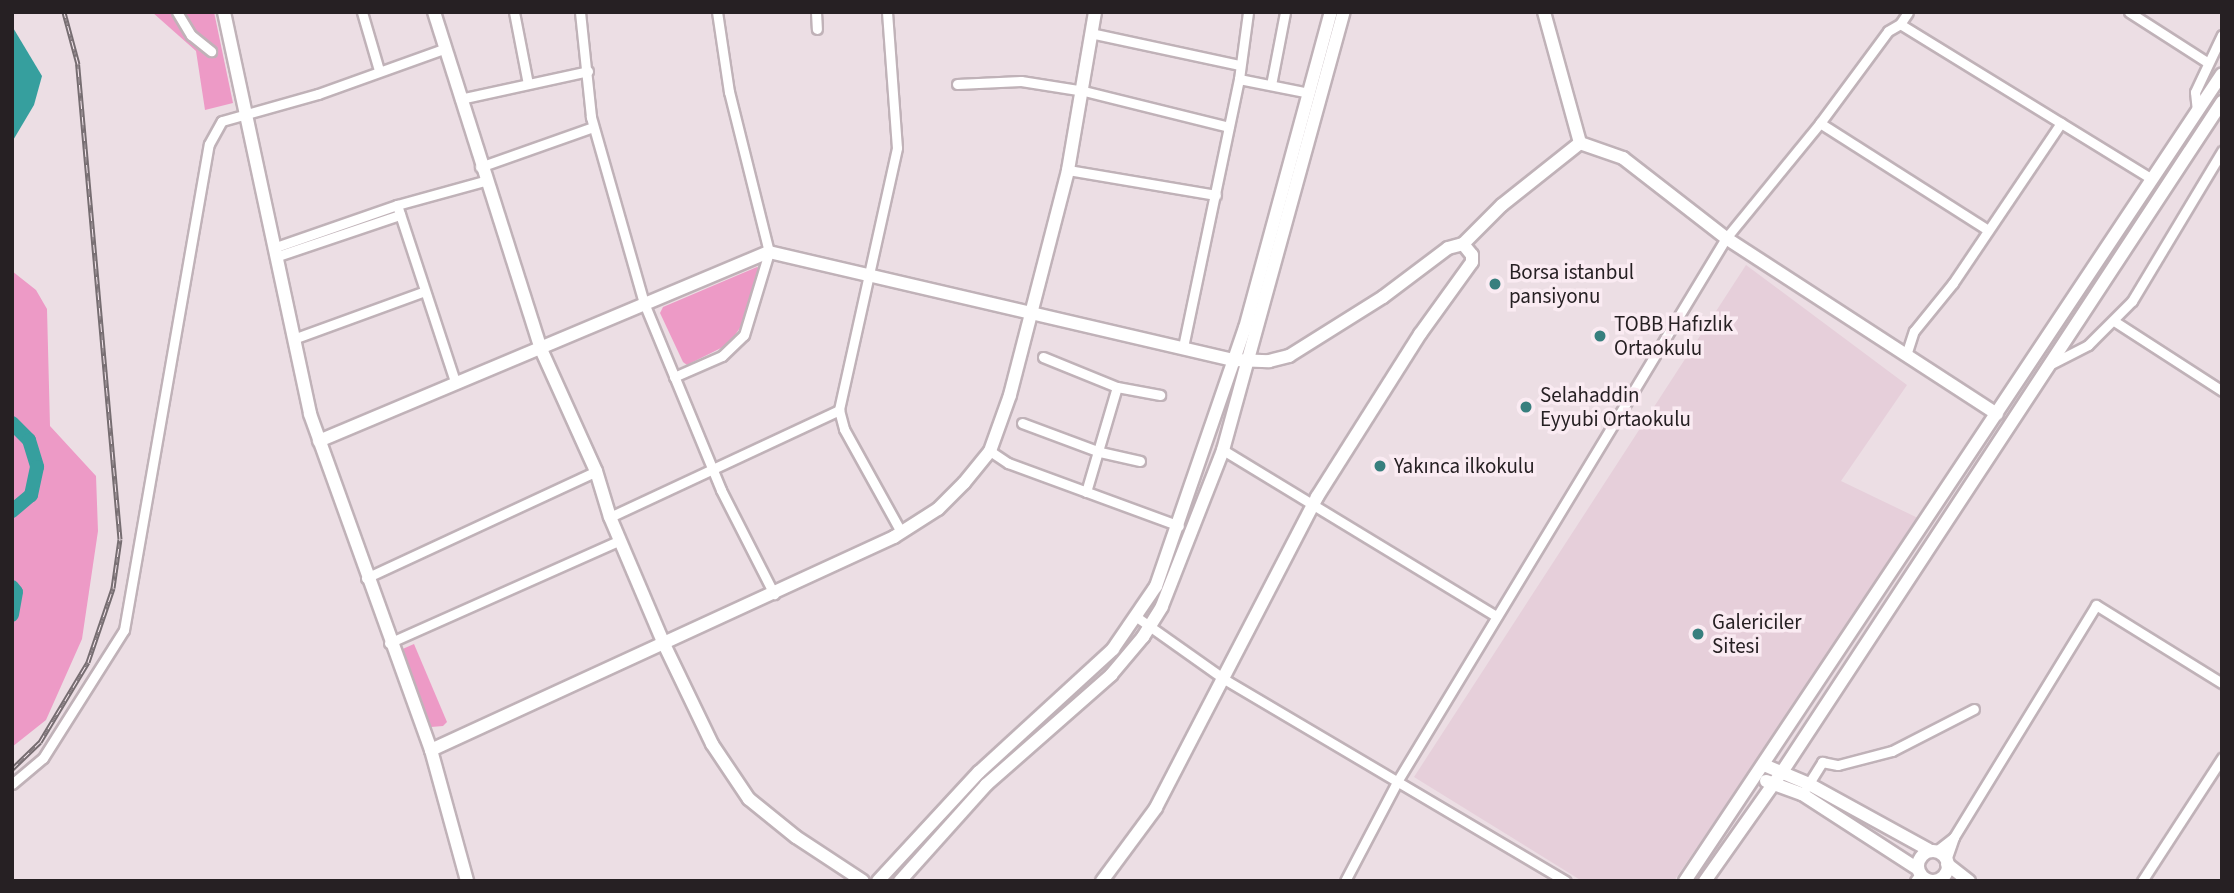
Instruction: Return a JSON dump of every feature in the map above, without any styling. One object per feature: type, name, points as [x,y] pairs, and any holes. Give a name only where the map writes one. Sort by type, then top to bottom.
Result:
[{"type":"main road","points":[[224,12],[319,441],[389,643],[431,750],[467,881]]},
{"type":"main road","points":[[434,12],[484,181],[540,347],[596,471],[610,517],[663,642],[722,763],[744,793],[796,837],[863,881]]},
{"type":"main road","points":[[431,750],[663,642],[774,594],[901,532],[938,509],[990,451],[1010,396],[1068,170],[1095,34],[1095,12]]},
{"type":"main road","points":[[878,881],[1007,745],[1085,678],[1138,618],[1156,586],[1179,526],[1234,360],[1331,12]]},
{"type":"main road","points":[[900,881],[1005,767],[1111,675],[1149,626],[1176,575],[1223,450],[1345,12]]},
{"type":"main road","points":[[1544,12],[1580,143]]},
{"type":"main road","points":[[1685,881],[2222,74]]},
{"type":"main road","points":[[1705,881],[1776,780],[2053,363],[2222,102]]},
{"type":"main road","points":[[1580,143],[1623,158],[1726,238],[1997,414]]},
{"type":"main road","points":[[319,441],[769,252],[1234,360],[1248,362],[1289,356],[1382,297],[1448,248],[1463,244],[1502,205],[1580,143]]},
{"type":"main road","points":[[1102,881],[1156,808],[1313,505],[1413,345],[1472,262],[1472,255],[1463,244]]},
{"type":"main road","points":[[1760,771],[1776,780],[1805,789],[1940,857],[1969,881]]},
{"type":"main road","points":[[1805,789],[1925,878],[1942,877],[1940,857]]},
{"type":"main road","points":[[1925,878],[1920,859],[1940,857]]},
{"type":"street","points":[[177,12],[191,35],[211,51]]},
{"type":"street","points":[[362,12],[379,70]]},
{"type":"street","points":[[514,12],[528,84]]},
{"type":"street","points":[[580,12],[589,71],[593,127],[644,303],[713,468],[774,594]]},
{"type":"street","points":[[674,377],[736,346],[751,321],[769,252],[729,92],[718,12]]},
{"type":"street","points":[[816,12],[817,29]]},
{"type":"street","points":[[887,12],[897,148],[893,184],[868,275],[839,410],[844,429],[901,532]]},
{"type":"street","points":[[1183,347],[1239,79],[1248,12]]},
{"type":"street","points":[[1271,85],[1285,12]]},
{"type":"street","points":[[1345,881],[1398,780],[1726,238],[1820,124],[1888,31],[1900,24],[1908,12]]},
{"type":"street","points":[[2134,14],[2207,62]]},
{"type":"street","points":[[1900,24],[2152,179]]},
{"type":"street","points":[[1095,34],[1239,65]]},
{"type":"street","points":[[2197,111],[2196,92],[2207,62],[2222,34]]},
{"type":"street","points":[[12,784],[51,747],[124,631],[209,144],[222,121],[444,49]]},
{"type":"street","points":[[460,99],[589,71]]},
{"type":"street","points":[[1239,79],[1309,93]]},
{"type":"street","points":[[957,84],[1021,81],[1084,91],[1229,127]]},
{"type":"street","points":[[1906,355],[1914,331],[1988,230],[2061,123]]},
{"type":"street","points":[[1820,124],[1988,230]]},
{"type":"street","points":[[480,167],[593,127]]},
{"type":"street","points":[[2053,363],[2088,345],[2132,301],[2222,151]]},
{"type":"street","points":[[1068,170],[1216,195]]},
{"type":"street","points":[[277,252],[484,181]]},
{"type":"street","points":[[399,210],[456,384]]},
{"type":"street","points":[[296,338],[425,291]]},
{"type":"street","points":[[2114,321],[2222,391]]},
{"type":"street","points":[[1043,357],[1117,387],[1160,395]]},
{"type":"street","points":[[1086,492],[1100,452],[1117,387]]},
{"type":"street","points":[[610,517],[839,410]]},
{"type":"street","points":[[1022,423],[1100,452],[1139,461]]},
{"type":"street","points":[[1223,450],[1496,616]]},
{"type":"street","points":[[990,451],[1008,463],[1179,526]]},
{"type":"street","points":[[366,578],[596,471]]},
{"type":"street","points":[[389,643],[620,540]]},
{"type":"street","points":[[1940,857],[2096,605],[2222,683]]},
{"type":"street","points":[[1138,618],[1224,679],[1566,881]]},
{"type":"street","points":[[1805,789],[1822,762],[1838,765],[1892,751],[1974,709]]},
{"type":"street","points":[[2142,881],[2222,758]]},
{"type":"shaded area","points":[[152,12],[214,12],[233,103],[205,110],[196,51]]},
{"type":"shaded area","points":[[1746,265],[1907,385],[1841,481],[1920,519],[1674,881],[1582,881],[1414,777]]},
{"type":"shaded area","points":[[757,267],[764,270],[748,316],[729,344],[687,365],[683,362],[660,313],[663,307]]},
{"type":"shaded area","points":[[12,271],[36,290],[47,309],[50,426],[96,476],[98,531],[82,639],[46,720],[12,747]]},
{"type":"shaded area","points":[[414,644],[447,722],[443,726],[431,727],[398,651]]},
{"type":"water","points":[[12,26],[42,76],[34,105],[12,142]]},
{"type":"waterway","points":[[12,423],[29,440],[37,467],[31,495],[12,511]]},
{"type":"waterway","points":[[12,587],[16,592],[12,615]]},
{"type":"railway","points":[[12,769],[40,742],[88,662],[113,588],[120,539],[78,64],[64,12]]},
{"type":"place","name":"Borsa istanbul pansiyonu","points":[[1495,284]]},
{"type":"place","name":"TOBB Hafızlık Ortaokulu","points":[[1600,336]]},
{"type":"place","name":"Selahaddin Eyyubi Ortaokulu","points":[[1526,407]]},
{"type":"place","name":"Yakınca ilkokulu","points":[[1380,466]]},
{"type":"place","name":"Galericiler Sitesi","points":[[1698,634]]}]
